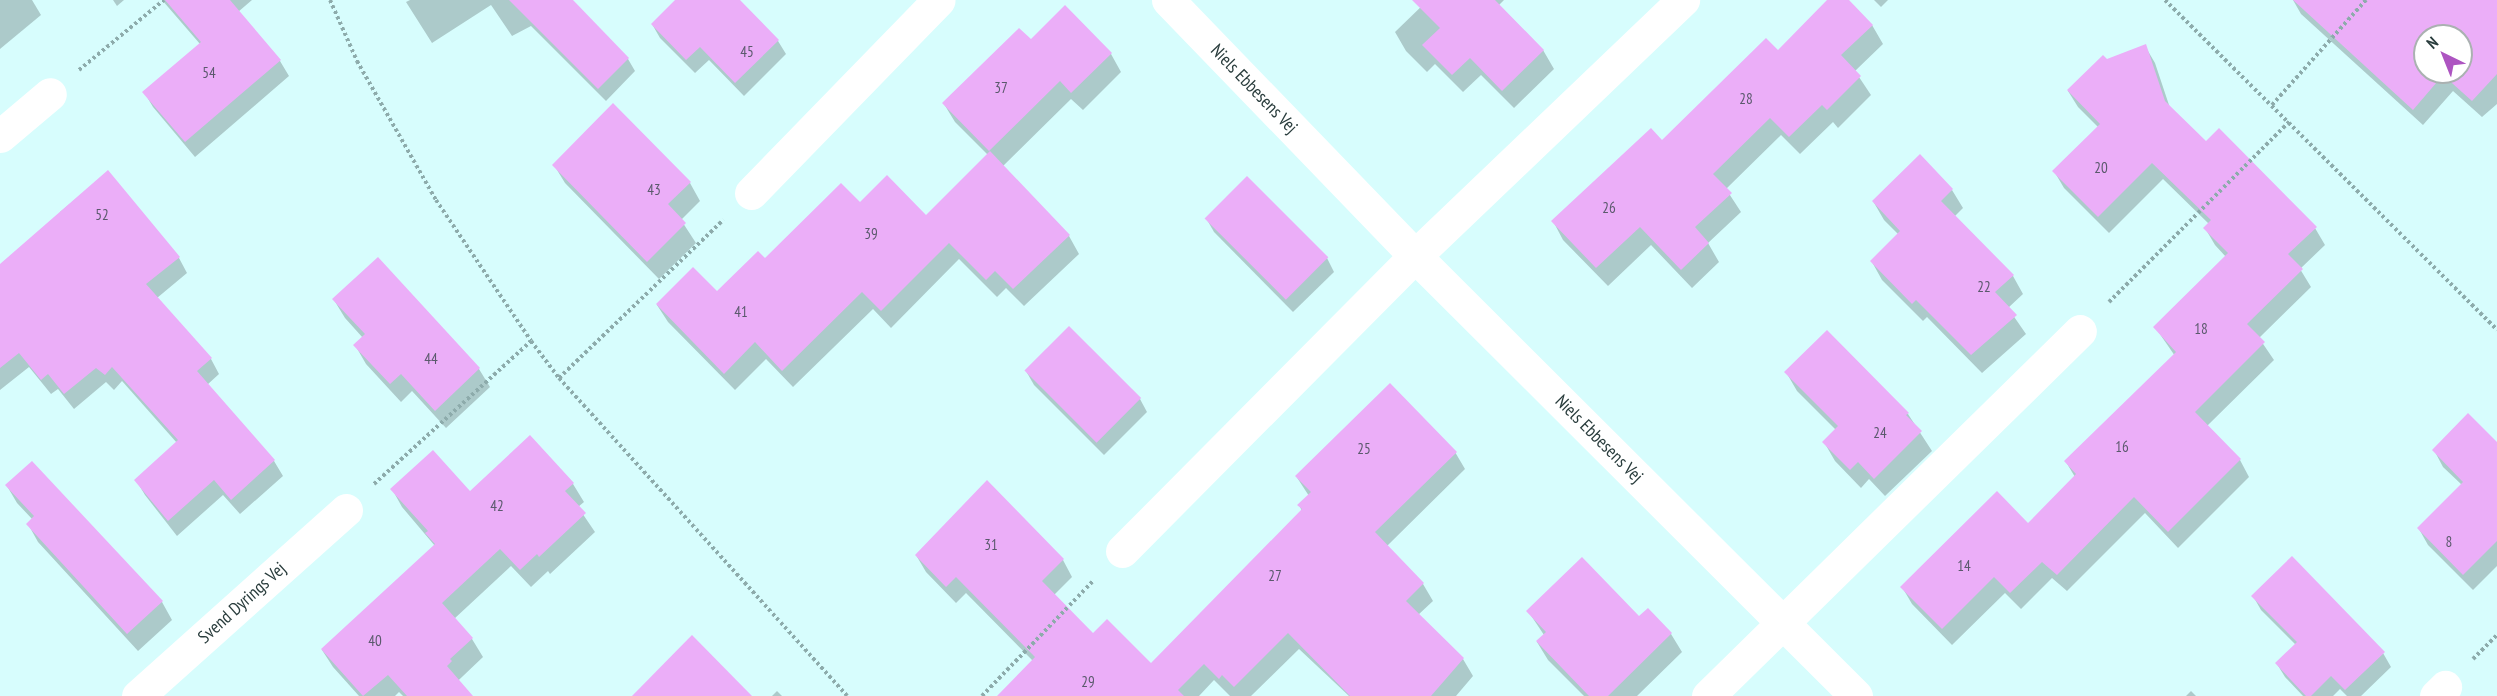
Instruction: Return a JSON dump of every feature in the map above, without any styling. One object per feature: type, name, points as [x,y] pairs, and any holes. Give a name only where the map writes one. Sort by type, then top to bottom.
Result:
[{"type":"street","points":[[751,193],[939,0]]},
{"type":"street","name":"Niels Ebbesens Vej","points":[[1168,0],[1415,256],[1856,696]]},
{"type":"street","points":[[1122,551],[1415,256],[1683,0]]},
{"type":"street","points":[[0,136],[50,94]]},
{"type":"street","points":[[1708,696],[2080,330]]},
{"type":"street","name":"Svend Dyrings Vej","points":[[138,696],[346,510]]},
{"type":"path","points":[[50,94],[164,0]]},
{"type":"path","points":[[330,0],[357,61],[436,200],[531,341],[559,378],[847,696]]},
{"type":"path","points":[[2165,0],[2497,330]]},
{"type":"path","points":[[2272,105],[2366,0]]},
{"type":"path","points":[[2080,330],[2289,122]]},
{"type":"path","points":[[559,378],[751,193]]},
{"type":"path","points":[[346,510],[531,341]]},
{"type":"path","points":[[982,696],[1122,551]]},
{"type":"building","points":[[165,0],[230,0],[281,60],[185,142],[142,92],[201,42]]},
{"type":"building","points":[[509,0],[573,0],[629,58],[598,89]]},
{"type":"building","points":[[675,0],[740,0],[779,40],[735,83],[700,47],[686,60],[651,24]]},
{"type":"building","points":[[1412,0],[1495,0],[1544,50],[1502,91],[1470,58],[1452,75],[1422,45],[1440,28]]},
{"type":"building","points":[[1827,0],[1849,0],[1873,25],[1841,55],[1861,76],[1827,110],[1822,105],[1789,137],[1770,118],[1713,174],[1732,193],[1695,227],[1709,243],[1681,270],[1640,227],[1596,268],[1551,221],[1651,128],[1662,140],[1766,38],[1778,50]]},
{"type":"building","points":[[2293,0],[2497,0],[2497,74],[2472,101],[2453,84],[2473,84],[2473,24],[2413,24],[2413,84],[2435,84],[2413,110]]},
{"type":"building","points":[[1065,5],[1112,53],[1071,93],[1060,81],[989,151],[942,103],[1019,28],[1031,39]]},
{"type":"building","points":[[2146,44],[2165,101],[2206,141],[2219,128],[2317,227],[2288,254],[2303,269],[2247,324],[2265,342],[2195,412],[2241,459],[2168,532],[2134,497],[2057,575],[2042,562],[2010,593],[1994,577],[1942,629],[1900,587],[1997,491],[2028,523],[2076,474],[2064,461],[2176,352],[2153,327],[2228,253],[2203,228],[2211,220],[2152,163],[2098,217],[2052,171],[2100,124],[2067,90],[2103,55],[2107,59]]},
{"type":"building","points":[[613,103],[691,182],[668,204],[686,223],[647,262],[552,165]]},
{"type":"building","points":[[990,151],[1070,235],[1013,289],[995,271],[986,280],[949,243],[881,311],[862,292],[782,371],[755,342],[724,374],[656,304],[693,267],[717,291],[758,251],[765,258],[841,183],[860,202],[887,175],[926,215]]},
{"type":"building","points":[[1920,154],[1953,189],[1941,201],[2014,275],[1995,292],[2017,315],[1971,355],[1916,300],[1912,304],[1870,261],[1900,231],[1872,201]]},
{"type":"building","points":[[108,170],[180,257],[146,284],[212,358],[197,371],[275,460],[231,500],[214,480],[168,521],[134,480],[178,440],[112,367],[105,375],[96,368],[64,394],[48,374],[41,380],[19,353],[0,368],[0,264]]},
{"type":"building","points":[[1247,176],[1328,257],[1286,300],[1205,218]]},
{"type":"building","points":[[378,257],[480,368],[435,411],[401,374],[390,384],[353,345],[365,334],[332,299]]},
{"type":"building","points":[[1069,326],[1141,398],[1097,443],[1024,371]]},
{"type":"building","points":[[1827,330],[1909,413],[1906,415],[1922,431],[1874,479],[1858,462],[1850,470],[1822,442],[1838,426],[1784,372]]},
{"type":"building","points":[[1390,383],[1457,452],[1375,532],[1424,583],[1406,601],[1464,658],[1431,696],[1350,696],[1288,633],[1234,687],[1222,675],[1219,679],[1204,664],[1178,690],[1184,696],[997,696],[1035,657],[956,577],[946,587],[915,555],[987,480],[1064,559],[1042,581],[1093,633],[1107,619],[1151,663],[1302,509],[1297,505],[1311,492],[1295,476]]},
{"type":"building","points":[[2468,413],[2497,442],[2497,541],[2463,575],[2417,528],[2463,482],[2432,450]]},
{"type":"building","points":[[530,435],[574,483],[565,491],[586,513],[539,557],[537,554],[520,570],[500,549],[442,603],[473,638],[450,659],[452,661],[447,666],[473,696],[407,696],[388,675],[363,696],[321,649],[435,544],[425,533],[428,531],[390,489],[433,450],[470,491]]},
{"type":"building","points":[[32,461],[163,601],[127,634],[26,524],[34,516],[5,485]]},
{"type":"building","points":[[2292,556],[2385,652],[2345,690],[2331,676],[2311,696],[2306,696],[2275,663],[2297,642],[2251,596]]},
{"type":"building","points":[[1582,557],[1639,616],[1648,608],[1672,633],[1608,696],[1589,696],[1536,641],[1546,632],[1526,611]]},
{"type":"building","points":[[692,635],[752,696],[632,696]]}]
